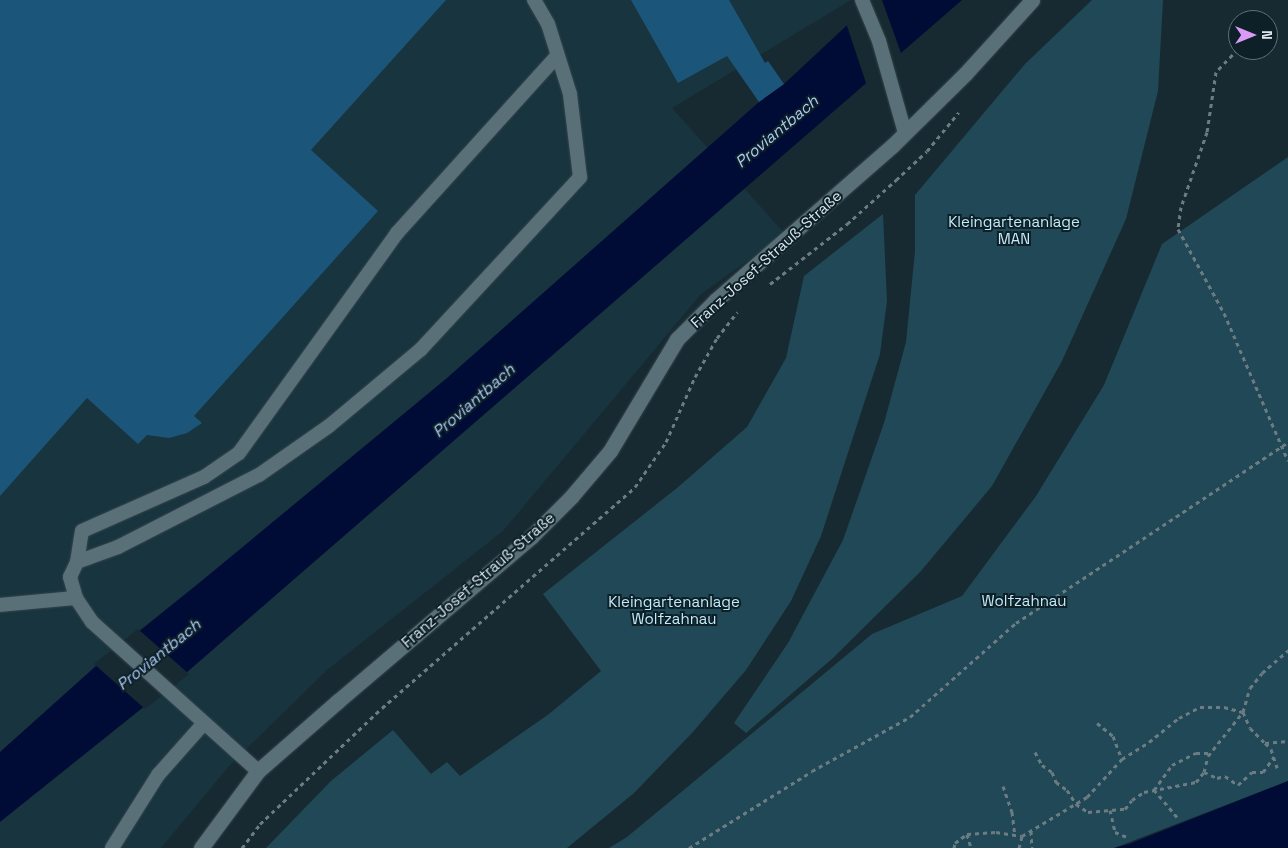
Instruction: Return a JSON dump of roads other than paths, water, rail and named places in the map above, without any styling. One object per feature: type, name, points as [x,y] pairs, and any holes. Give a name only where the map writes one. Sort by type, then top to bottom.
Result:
[{"type":"street","name":"Franz-Josef-Strauß-Straße","points":[[201,848],[258,771],[531,537],[571,497],[610,451],[677,339],[716,300],[905,133],[965,74],[1032,0]]},
{"type":"lane","points":[[77,562],[118,547],[259,475],[329,426],[422,349],[580,177],[570,94],[548,24],[534,0]]},
{"type":"lane","points":[[862,0],[879,41],[905,133]]},
{"type":"lane","points":[[258,771],[92,622],[76,598],[70,578],[77,562],[82,531],[204,477],[239,453],[397,233],[557,56]]},
{"type":"lane","points":[[0,605],[76,598]]},
{"type":"lane","points":[[112,848],[158,775],[204,723]]},
{"type":"water","name":"Proviantbach","points":[[874,0],[962,0],[186,673],[0,822],[0,752],[97,665],[447,378],[759,102],[784,84]]},
{"type":"water","points":[[1288,781],[1288,848],[1114,848],[1129,844]]},
{"type":"park label","name":"Kleingartenanlage MAN","points":[[1014,230]]},
{"type":"park label","name":"Wolfzahnau","points":[[1024,601]]},
{"type":"park label","name":"Kleingartenanlage Wolfzahnau","points":[[674,610]]}]
